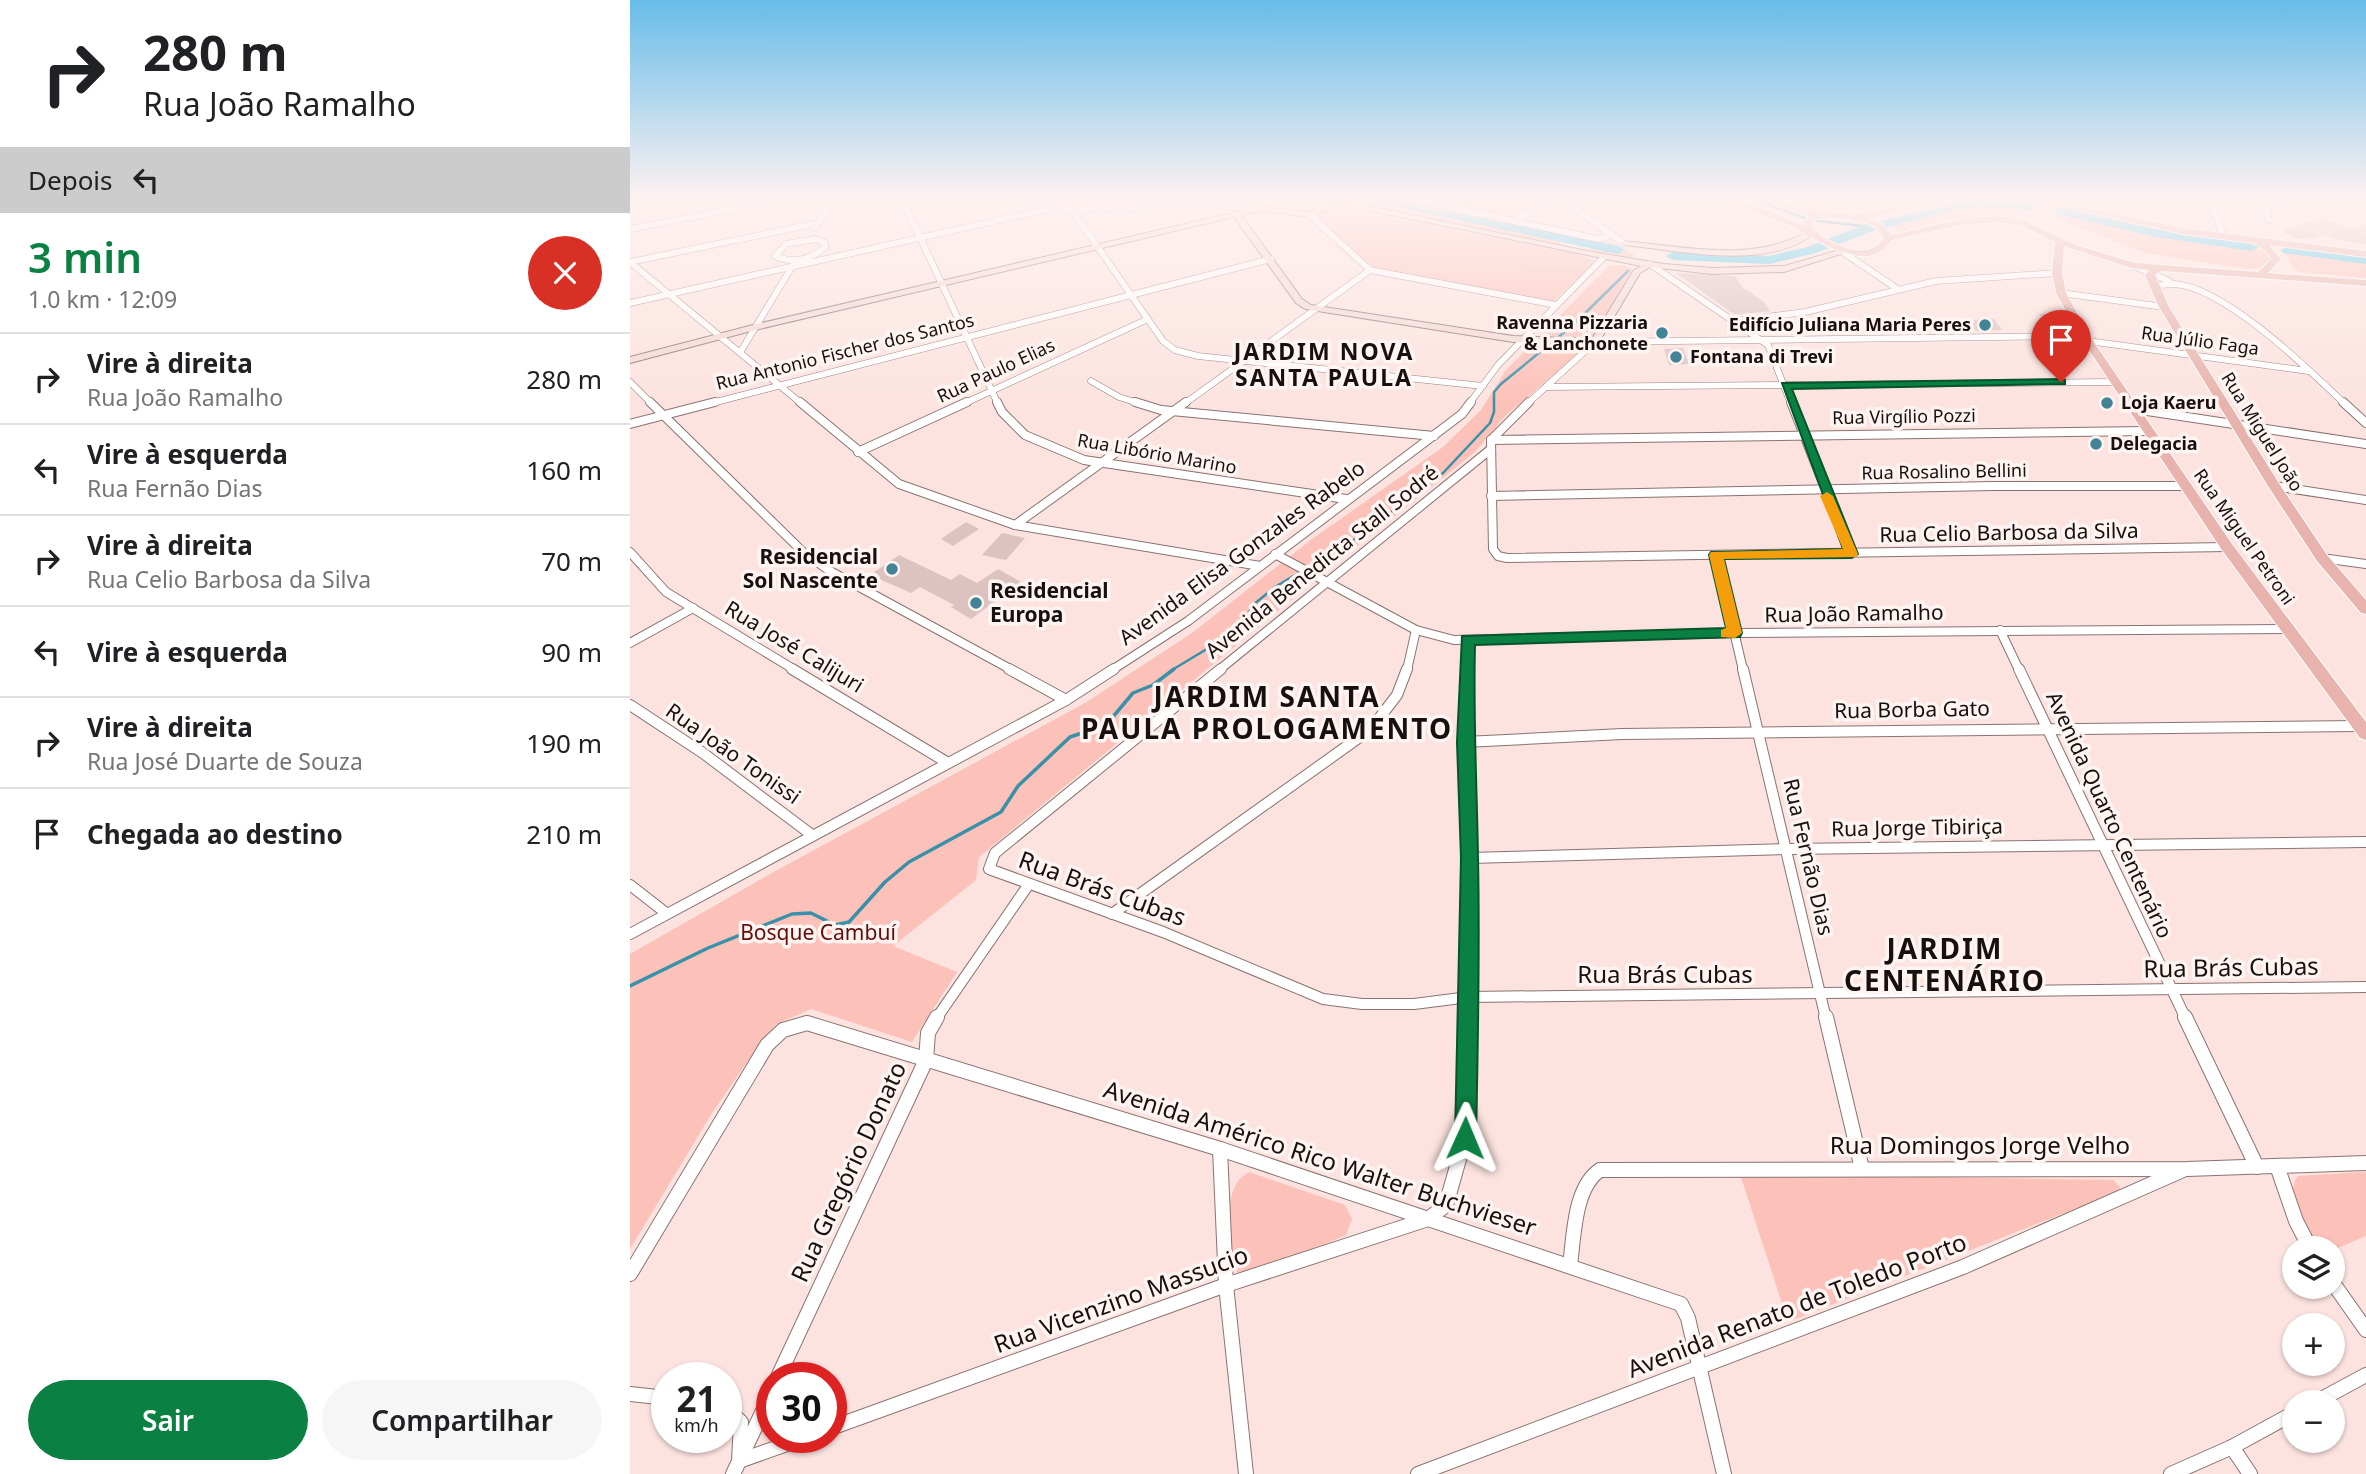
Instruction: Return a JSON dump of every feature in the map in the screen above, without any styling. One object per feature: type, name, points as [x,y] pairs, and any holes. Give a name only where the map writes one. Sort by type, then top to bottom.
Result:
[{"type":"main road","name":"Rua Miguel Petroni","points":[[2057,268],[2061,293],[2086,339],[2227,547],[2363,730]]},
{"type":"main road","points":[[2142,268],[2155,271],[2366,282]]},
{"type":"main road","points":[[2261,275],[2270,268]]},
{"type":"main road","points":[[2282,268],[2300,277]]},
{"type":"main road","name":"Rua Miguel João","points":[[2155,271],[2154,286],[2164,307],[2236,425],[2322,558],[2366,609]]},
{"type":"street","points":[[637,268],[899,484],[1015,525],[1260,566]]},
{"type":"street","points":[[630,303],[774,268]]},
{"type":"street","points":[[741,351],[791,268]]},
{"type":"street","name":"Rua Libório Marino","points":[[934,268],[1008,421],[1025,435],[1053,449],[1103,463],[1346,499]]},
{"type":"street","points":[[630,360],[753,328],[1011,268]]},
{"type":"street","points":[[1113,268],[1165,344],[1175,350],[1244,362],[1483,386]]},
{"type":"street","name":"Rua Antonio Fischer dos Santos","points":[[630,424],[1237,268]]},
{"type":"street","points":[[1277,268],[1299,301],[1316,311],[1524,340],[1571,343],[1595,342],[1637,271],[1643,268]]},
{"type":"street","points":[[1368,268],[1556,305]]},
{"type":"street","name":"Avenida Elisa Gonzales Rabelo","points":[[630,934],[1066,700],[1188,621],[1346,499],[1462,414],[1489,376],[1593,268]]},
{"type":"street","points":[[1656,268],[1768,345],[1851,554]]},
{"type":"street","points":[[1684,268],[1712,271],[1788,268]]},
{"type":"street","points":[[1866,268],[1896,288]]},
{"type":"street","points":[[1015,525],[1370,270]]},
{"type":"street","points":[[2155,271],[2245,315],[2366,423]]},
{"type":"street","points":[[1734,321],[1805,312],[1896,288],[1936,281],[2057,273]]},
{"type":"street","points":[[2154,286],[2179,285]]},
{"type":"street","points":[[2061,293],[2164,307]]},
{"type":"street","name":"Rua Paulo Elias","points":[[858,452],[1147,319]]},
{"type":"street","name":"Rua Júlio Faga","points":[[1595,342],[2086,339],[2309,371]]},
{"type":"street","name":"Avenida Benedicta Stall Sodré","points":[[989,869],[995,853],[1491,444],[1545,387],[1574,365],[1595,342]]},
{"type":"street","points":[[1091,381],[1129,401],[1174,412],[1435,436]]},
{"type":"street","points":[[630,382],[803,552],[830,571],[1066,700]]},
{"type":"street","points":[[1545,387],[2115,382]]},
{"type":"street","points":[[2134,409],[2366,443]]},
{"type":"street","name":"Rua Virgílio Pozzi","points":[[1491,444],[1805,434],[2148,431]]},
{"type":"street","points":[[1491,444],[1491,496]]},
{"type":"street","points":[[2274,485],[2366,500]]},
{"type":"street","name":"Rua Rosalino Bellini","points":[[1491,496],[1824,489],[2187,486]]},
{"type":"street","name":"Rua Celio Barbosa da Silva","points":[[1491,496],[1493,549],[1498,556],[1851,554],[2227,547]]},
{"type":"street","name":"Rua José Calijuri","points":[[630,552],[666,592],[948,763]]},
{"type":"street","name":"Rua João Ramalho","points":[[1275,554],[1328,579],[1416,630],[1429,635],[1467,640],[1735,633],[2286,628]]},
{"type":"street","name":"Rua Fernão Dias","points":[[1716,555],[1862,1169]]},
{"type":"street","points":[[2322,558],[2366,564]]},
{"type":"street","points":[[630,643],[693,608]]},
{"type":"street","points":[[1112,914],[1371,729],[1395,701],[1405,682],[1416,630]]},
{"type":"street","name":"Avenida Quarto Centenário","points":[[2000,631],[2257,1167]]},
{"type":"street","points":[[1427,1219],[1446,1205],[1458,1174],[1465,1138],[1469,997],[1469,858],[1465,742],[1467,640]]},
{"type":"street","name":"Rua João Tonissi","points":[[630,705],[704,753],[812,835]]},
{"type":"street","name":"Rua Borba Gato","points":[[1465,742],[1622,734],[2047,728],[2363,730]]},
{"type":"street","name":"Rua Jorge Tibiriça","points":[[1469,858],[1787,849],[2366,842]]},
{"type":"street","name":"Rua Brás Cubas","points":[[989,869],[1163,932],[1323,999],[1362,1004],[1401,1004],[1469,997],[1819,996],[1987,991],[2366,988]]},
{"type":"street","name":"Rua Gregório Donato","points":[[785,1362],[926,1060],[928,1033],[946,1000],[1029,884]]},
{"type":"street","points":[[630,885],[666,914]]},
{"type":"street","name":"Avenida Américo Rico Walter Buchvieser","points":[[630,1274],[767,1045],[783,1030],[795,1025],[815,1024],[926,1060],[1059,1097],[1220,1149],[1681,1304],[1688,1318],[1699,1368]]},
{"type":"street","points":[[1220,1149],[1226,1285],[1246,1474]]},
{"type":"street","name":"Rua Domingos Jorge Velho","points":[[1570,1265],[1585,1183],[1595,1171],[2187,1169],[2366,1163]]},
{"type":"street","points":[[2277,1166],[2304,1236]]},
{"type":"street","name":"Avenida Renato de Toledo Porto","points":[[1418,1474],[1963,1267],[2187,1169]]},
{"type":"street","name":"Rua Vicenzino Massucio","points":[[847,1422],[1226,1285],[1427,1219]]},
{"type":"street","points":[[2344,1299],[2366,1330]]},
{"type":"street","points":[[1699,1368],[1724,1474]]},
{"type":"street","points":[[2338,1390],[2366,1375]]},
{"type":"street","points":[[630,1394],[651,1396]]},
{"type":"street","points":[[2171,1474],[2232,1447],[2282,1420]]},
{"type":"street","points":[[736,1468],[756,1426]]},
{"type":"street","points":[[2232,1447],[2249,1474]]},
{"type":"street","points":[[736,1468],[770,1453]]},
{"type":"green space","points":[[1372,268],[1589,268],[1554,301]]},
{"type":"green space","name":"Bosque Cambuí","points":[[1607,268],[1632,269],[1586,348],[1506,415],[1475,452],[979,857],[976,880],[893,946],[957,972],[912,1042],[811,1009],[777,1024],[763,1039],[712,1113],[630,1249],[630,954],[770,874],[1085,703],[1192,633],[1312,539],[1443,447],[1481,410],[1506,370]]},
{"type":"green space","points":[[2293,268],[2366,268],[2366,278],[2299,272]]},
{"type":"green space","points":[[1249,1172],[1345,1205],[1352,1219],[1346,1235],[1246,1278],[1232,1268],[1229,1215],[1234,1189],[1240,1179]]},
{"type":"green space","points":[[2366,1172],[2366,1236],[2345,1245],[2345,1236],[2311,1236],[2298,1212],[2293,1193],[2298,1176]]},
{"type":"green space","points":[[1740,1174],[2113,1180],[2120,1187],[2120,1191],[1788,1322]]},
{"type":"building","points":[[1676,273],[1735,276],[1743,288],[1763,301],[1770,311],[1735,315]]},
{"type":"building","points":[[2039,314],[2062,314],[2072,330],[2049,331]]},
{"type":"building","name":"Edifício Juliana Maria Peres","points":[[1994,319],[2002,330],[1976,331],[1968,320]]},
{"type":"building","name":"Fontana di Trevi","points":[[1683,348],[1689,364],[1669,365],[1664,349]]},
{"type":"building","points":[[966,522],[979,529],[953,546],[941,539]]},
{"type":"building","name":"Residencial Europa","points":[[1002,533],[1025,538],[1006,560],[982,555]]},
{"type":"building","points":[[899,555],[951,580],[960,574],[977,583],[998,569],[1021,582],[971,619],[951,607],[954,605],[920,587],[911,593],[870,575]]},
{"type":"waterway","points":[[1172,670],[1240,629],[1253,605],[1275,587],[1355,539],[1443,473],[1490,423],[1494,412],[1494,392],[1501,384],[1573,325],[1628,271]]},
{"type":"waterway","points":[[630,986],[708,948],[792,914],[811,913],[835,925],[849,922],[885,882],[909,862],[1001,812],[1018,786],[1070,737],[1106,725],[1133,693],[1153,685],[1174,669]]},
{"type":"slow traffic","points":[[1726,633],[1735,633],[1716,555],[1851,554],[1827,496]]},
{"type":"place","name":"Edifício Juliana Maria Peres","points":[[1985,325]]},
{"type":"place","name":"Ravenna Pizzaria & Lanchonete","points":[[1662,333]]},
{"type":"place","name":"Fontana di Trevi","points":[[1676,357]]},
{"type":"place","name":"Loja Kaeru","points":[[2107,403]]},
{"type":"place","name":"Delegacia","points":[[2096,444]]},
{"type":"place","name":"Residencial Sol Nascente","points":[[892,569]]},
{"type":"place","name":"Residencial Europa","points":[[976,603]]},
{"type":"district","name":"JARDIM NOVA SANTA PAULA","points":[[1324,365]]},
{"type":"district","name":"JARDIM SANTA PAULA PROLOGAMENTO","points":[[1267,713]]},
{"type":"district","name":"JARDIM CENTENÁRIO","points":[[1945,965]]},
{"type":"route","points":[[1465,1138],[1469,997],[1469,858],[1465,742],[1467,640],[1735,633],[1716,555],[1851,554],[1786,386],[2061,382]]}]
